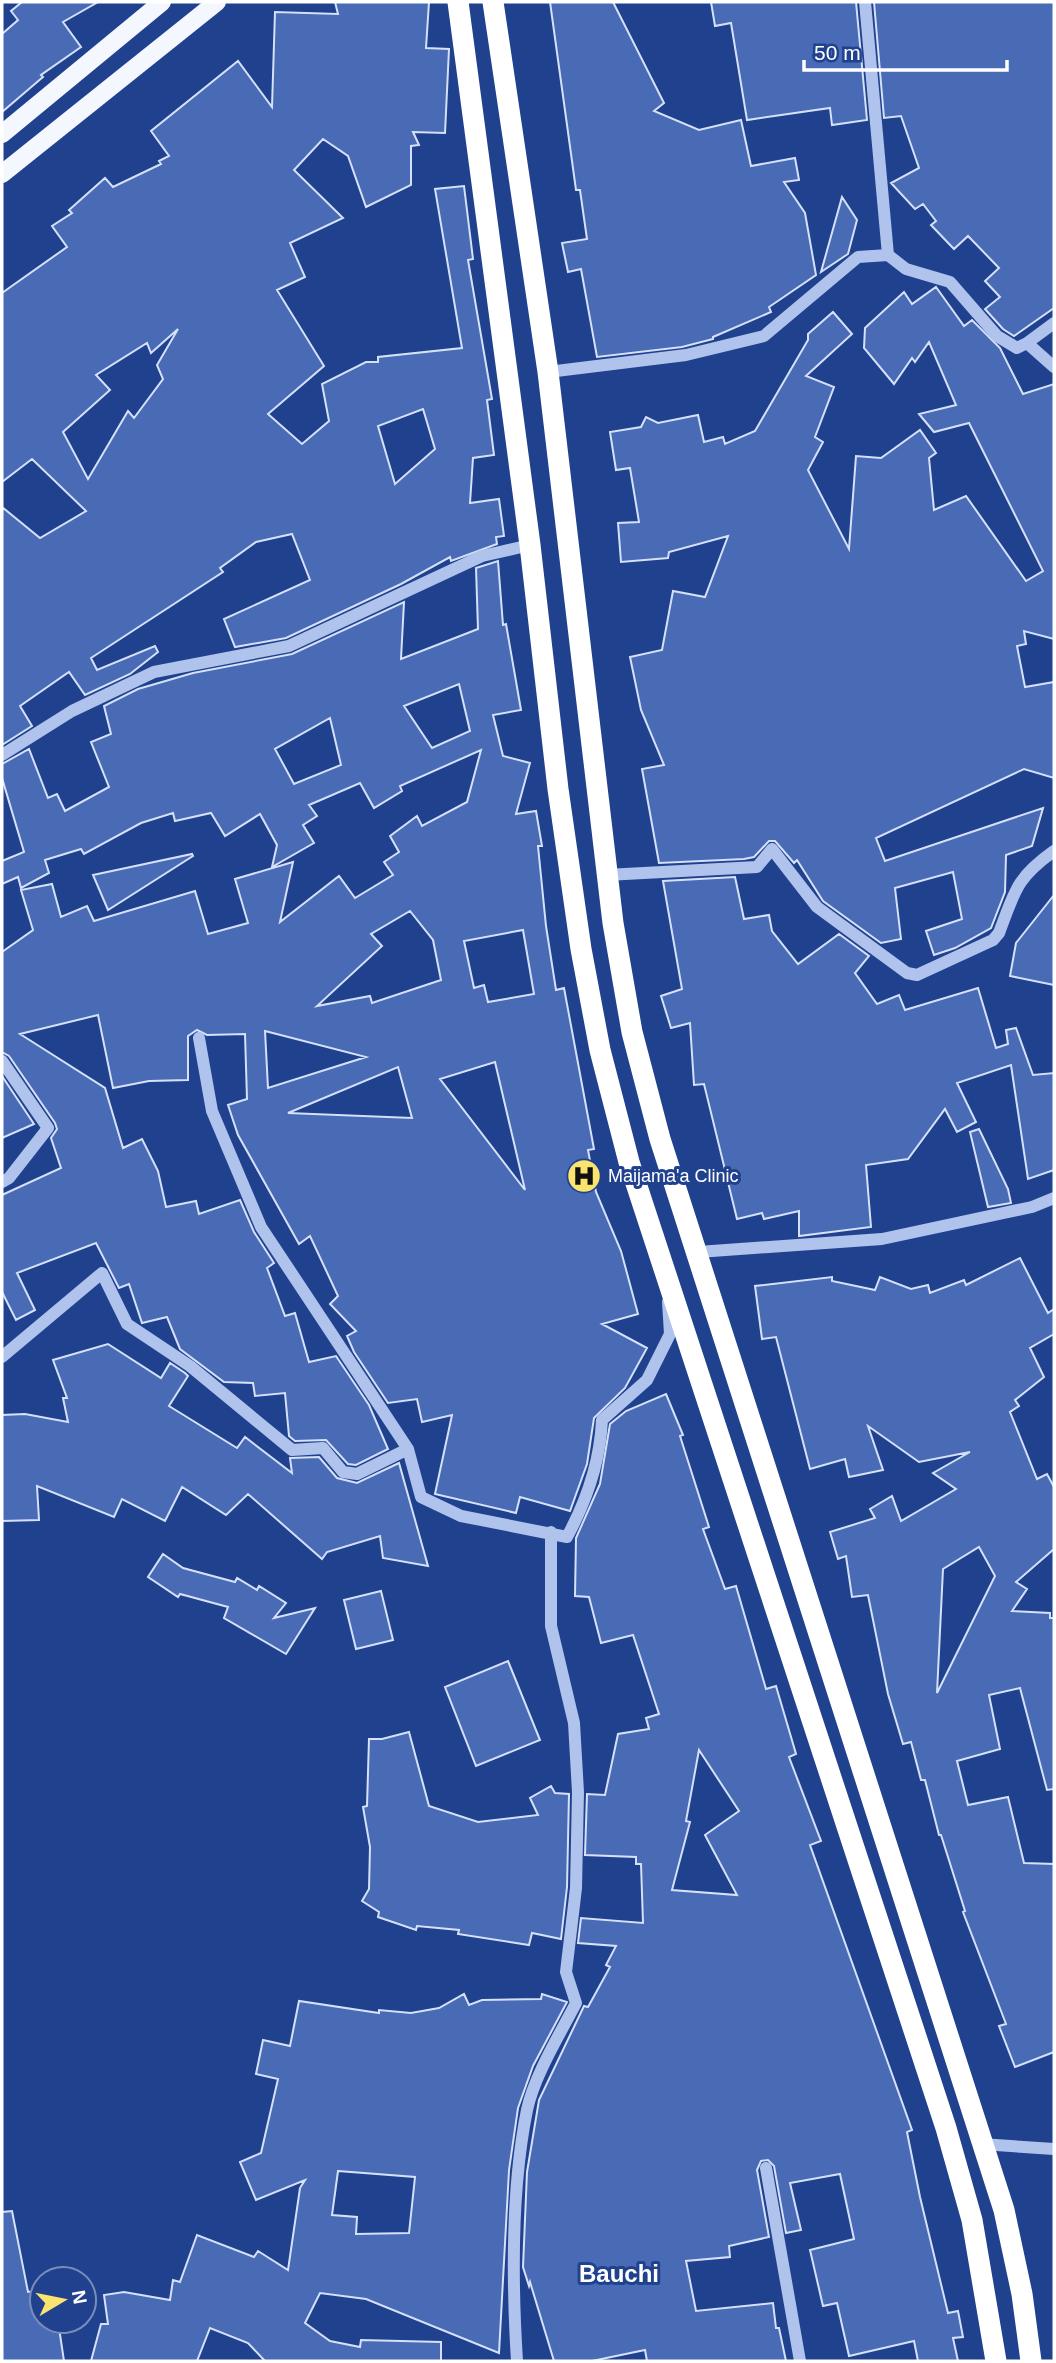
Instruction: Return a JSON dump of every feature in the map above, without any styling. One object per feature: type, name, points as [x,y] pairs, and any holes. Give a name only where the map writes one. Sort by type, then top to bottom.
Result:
[{"type":"highway","points":[[450,2],[462,31]]},
{"type":"highway","points":[[458,2],[530,545],[558,789],[581,949],[600,1050],[626,1149],[946,2128],[972,2220],[996,2361]]},
{"type":"highway","points":[[493,2],[548,372],[607,874],[632,1032],[660,1139],[1007,2222],[1022,2294],[1031,2361]]},
{"type":"main road","points":[[2,134],[162,2]]},
{"type":"main road","points":[[2,174],[217,2]]},
{"type":"street","points":[[865,2],[887,255]]},
{"type":"street","points":[[548,372],[685,355],[764,336],[858,257],[887,255],[906,269],[950,282],[997,336],[1017,348],[1054,323]]},
{"type":"street","points":[[1027,343],[1054,367]]},
{"type":"street","points":[[2,755],[72,711],[154,673],[289,646],[482,556],[530,545]]},
{"type":"street","points":[[607,874],[757,867],[772,849],[817,907],[907,973],[917,975],[993,940],[999,933],[1019,881],[1028,869],[1054,851]]},
{"type":"street","points":[[199,1038],[212,1111],[261,1227],[408,1449],[421,1497],[461,1516],[567,1537],[583,1507],[600,1449],[602,1420],[647,1380],[670,1334],[666,1271]]},
{"type":"street","points":[[2,1061],[48,1128],[9,1178],[2,1182]]},
{"type":"street","points":[[698,1252],[882,1239],[1032,1207],[1054,1198]]},
{"type":"street","points":[[2,1357],[102,1273],[127,1324],[190,1366],[292,1450],[323,1448],[344,1472],[357,1474],[408,1449]]},
{"type":"street","points":[[517,2361],[513,2295],[517,2205],[528,2109],[557,2039],[576,2003],[566,1972],[576,1888],[574,1723],[551,1626],[551,1532]]},
{"type":"street","points":[[981,2144],[1054,2149]]},
{"type":"street","points":[[766,2168],[800,2361]]},
{"type":"building","points":[[22,2],[98,2],[63,22],[81,47],[41,75],[43,77],[2,112],[2,34],[18,20],[11,11]]},
{"type":"building","points":[[335,2],[429,2],[426,48],[449,49],[445,133],[413,132],[419,145],[411,146],[411,185],[366,207],[348,156],[323,139],[294,170],[343,218],[290,243],[305,277],[277,290],[324,366],[268,414],[302,444],[329,421],[322,384],[366,362],[378,362],[378,357],[462,348],[435,189],[464,186],[473,259],[468,260],[492,399],[487,400],[494,455],[473,458],[470,503],[499,499],[504,536],[496,537],[497,544],[451,561],[450,557],[401,584],[286,638],[235,647],[224,619],[310,580],[292,534],[256,542],[220,568],[223,572],[91,658],[97,670],[155,646],[158,652],[130,674],[85,695],[69,672],[20,706],[32,726],[2,745],[2,507],[40,538],[86,511],[32,459],[2,482],[2,293],[67,247],[52,226],[72,213],[69,210],[105,178],[113,187],[161,164],[159,161],[169,156],[151,131],[238,61],[272,107],[275,12],[338,14]],"holes":[[[178,329],[157,365],[163,379],[134,418],[128,411],[88,479],[63,432],[110,390],[96,375],[147,343],[151,353]],[[423,409],[435,449],[395,484],[378,426]]]},
{"type":"building","points":[[550,2],[613,2],[664,103],[654,111],[699,130],[741,120],[751,166],[795,158],[799,180],[784,182],[805,213],[816,275],[769,307],[771,312],[713,339],[682,347],[597,357],[581,269],[568,272],[562,243],[587,239],[580,190],[576,190]]},
{"type":"building","points":[[711,2],[856,2],[867,120],[832,125],[830,108],[747,120],[731,23],[715,26]]},
{"type":"building","points":[[874,2],[1054,2],[1054,308],[1014,336],[1003,329],[985,309],[1000,297],[985,281],[999,268],[968,236],[954,249],[931,225],[936,221],[923,204],[915,209],[891,183],[919,168],[901,116],[884,118]]},
{"type":"building","points":[[842,197],[857,220],[848,254],[821,272]]},
{"type":"building","points":[[936,287],[964,326],[972,320],[1000,348],[1023,394],[1054,384],[1054,639],[1024,631],[1026,644],[1017,646],[1025,687],[1054,682],[1054,778],[1024,769],[876,838],[885,861],[1043,808],[1032,846],[1006,855],[1005,892],[991,928],[955,948],[934,955],[926,931],[962,919],[953,872],[895,888],[901,939],[881,943],[823,901],[797,860],[794,863],[775,841],[769,841],[754,857],[744,859],[659,863],[642,769],[664,765],[641,710],[630,657],[662,650],[673,591],[705,597],[728,536],[669,552],[668,558],[621,562],[618,523],[639,522],[630,468],[616,470],[610,432],[641,427],[646,417],[658,423],[698,415],[704,442],[723,437],[725,444],[755,431],[808,340],[808,334],[833,312],[852,334],[806,376],[834,387],[815,437],[823,442],[808,470],[849,549],[856,456],[881,458],[920,430],[936,453],[929,458],[934,510],[966,496],[1026,581],[1043,571],[969,423],[934,432],[919,414],[956,405],[929,342],[915,362],[912,358],[894,384],[864,348],[865,328],[904,292],[912,304]]},
{"type":"building","points":[[498,561],[503,625],[506,624],[521,710],[493,715],[503,756],[530,763],[516,814],[536,811],[542,846],[538,846],[546,926],[556,990],[564,988],[594,1149],[588,1150],[596,1192],[621,1251],[638,1314],[602,1324],[647,1348],[625,1388],[594,1418],[587,1464],[570,1511],[520,1497],[516,1513],[435,1494],[452,1415],[422,1422],[417,1399],[388,1403],[354,1352],[347,1336],[356,1331],[330,1304],[338,1296],[310,1236],[299,1244],[238,1135],[228,1105],[247,1099],[245,1034],[207,1035],[197,1030],[188,1036],[188,1080],[149,1081],[113,1088],[98,1015],[20,1034],[105,1088],[123,1148],[142,1139],[158,1171],[166,1207],[196,1201],[199,1214],[240,1200],[254,1232],[274,1263],[267,1268],[285,1316],[295,1313],[309,1362],[336,1356],[369,1405],[388,1449],[356,1465],[348,1464],[326,1440],[295,1441],[289,1436],[285,1393],[255,1396],[253,1383],[224,1382],[180,1349],[167,1317],[142,1323],[129,1284],[119,1288],[96,1243],[17,1273],[35,1310],[16,1320],[2,1292],[2,1195],[61,1168],[51,1138],[57,1129],[55,1123],[9,1056],[2,1052],[2,952],[33,930],[21,890],[52,884],[61,917],[87,906],[94,921],[195,891],[208,934],[248,923],[235,879],[293,862],[280,922],[339,876],[355,898],[393,875],[384,862],[399,852],[390,836],[417,816],[422,826],[467,802],[481,750],[400,786],[402,791],[374,808],[360,783],[309,805],[317,816],[303,825],[314,843],[272,867],[277,845],[260,814],[225,836],[211,813],[175,821],[173,813],[141,823],[84,854],[81,849],[45,860],[49,873],[21,888],[18,877],[2,884],[2,861],[24,852],[2,778],[2,764],[29,749],[48,798],[57,794],[65,811],[109,787],[91,742],[111,734],[104,706],[138,689],[193,673],[292,654],[404,602],[401,659],[478,629],[476,568]],"holes":[[[459,684],[470,731],[432,748],[404,706]],[[330,718],[341,765],[294,784],[275,749]],[[410,911],[433,940],[441,980],[372,1003],[370,996],[317,1006],[382,946],[371,934]],[[523,930],[534,994],[488,1002],[484,985],[474,988],[464,941]],[[265,1031],[366,1057],[268,1088]],[[495,1062],[525,1190],[440,1079]],[[398,1067],[412,1118],[288,1113]]]},
{"type":"building","points":[[192,854],[193,856],[108,910],[93,875]]},
{"type":"building","points":[[735,877],[744,919],[769,915],[772,931],[798,964],[839,934],[869,956],[855,973],[877,1004],[899,995],[905,1010],[978,988],[996,1048],[1008,1044],[1006,1030],[1016,1028],[1033,1075],[1054,1073],[1054,1170],[1028,1179],[1011,1065],[957,1083],[976,1122],[957,1132],[945,1109],[908,1159],[866,1165],[871,1227],[799,1236],[799,1211],[764,1219],[762,1213],[737,1219],[704,1084],[694,1085],[690,1023],[671,1028],[661,996],[682,989],[663,881]]},
{"type":"building","points":[[1054,895],[1054,985],[1010,976],[1016,943]]},
{"type":"building","points":[[2,1076],[34,1124],[2,1138]]},
{"type":"building","points":[[979,1129],[1008,1189],[1011,1203],[988,1207],[970,1132]]},
{"type":"building","points":[[1020,1258],[1048,1313],[1054,1309],[1054,1334],[1030,1348],[1044,1377],[1015,1400],[1019,1406],[1010,1412],[1037,1479],[1047,1474],[1054,1487],[1054,1549],[1016,1582],[1027,1589],[1012,1611],[1050,1613],[1050,1618],[1054,1618],[1054,1789],[1047,1790],[1020,1688],[989,1695],[1000,1749],[957,1761],[968,1805],[1008,1797],[1024,1863],[1054,1864],[1054,2052],[1015,2067],[999,2026],[1006,2024],[963,1912],[965,1911],[939,1835],[925,1780],[921,1780],[911,1742],[903,1744],[888,1694],[868,1595],[852,1597],[846,1556],[838,1559],[830,1532],[875,1518],[870,1509],[892,1496],[901,1521],[956,1489],[933,1473],[970,1452],[919,1462],[868,1426],[883,1470],[849,1477],[845,1459],[810,1469],[776,1337],[762,1339],[755,1286],[832,1277],[832,1281],[875,1290],[880,1277],[911,1289],[928,1285],[930,1293],[964,1280],[966,1285]],"holes":[[[979,1547],[995,1576],[937,1693],[943,1569]]]},
{"type":"building","points":[[108,1344],[161,1378],[170,1363],[185,1373],[188,1376],[169,1406],[237,1448],[245,1437],[292,1473],[290,1458],[319,1457],[337,1478],[357,1483],[399,1463],[428,1566],[383,1558],[380,1536],[327,1552],[322,1559],[248,1494],[226,1515],[182,1487],[165,1521],[122,1499],[114,1517],[37,1486],[39,1520],[2,1521],[2,1415],[25,1414],[68,1422],[63,1398],[67,1398],[53,1360]]},
{"type":"building","points":[[666,1394],[683,1435],[680,1436],[709,1527],[703,1529],[725,1589],[736,1586],[766,1689],[776,1686],[796,1754],[789,1757],[821,1841],[810,1845],[912,2130],[907,2132],[948,2313],[958,2311],[963,2337],[953,2338],[958,2361],[918,2361],[914,2341],[849,2356],[837,2303],[823,2306],[810,2250],[854,2239],[840,2174],[790,2183],[801,2230],[786,2233],[774,2166],[768,2160],[761,2161],[757,2170],[769,2237],[729,2246],[730,2257],[686,2261],[696,2311],[773,2303],[776,2328],[779,2328],[786,2361],[647,2361],[645,2350],[592,2361],[554,2361],[523,2267],[527,2172],[539,2100],[584,2006],[588,2007],[610,1967],[606,1965],[616,1946],[578,1943],[581,1918],[643,1923],[641,1864],[636,1864],[636,1857],[585,1855],[587,1794],[605,1795],[618,1734],[649,1729],[646,1718],[659,1714],[633,1635],[601,1643],[589,1597],[575,1596],[576,1538],[600,1484],[610,1424],[626,1411]],"holes":[[[699,1750],[739,1811],[705,1835],[737,1895],[672,1890],[690,1822],[686,1821]]]},
{"type":"building","points":[[163,1554],[183,1568],[235,1582],[237,1578],[257,1590],[259,1586],[286,1603],[274,1618],[315,1608],[286,1654],[224,1618],[228,1607],[180,1594],[178,1597],[148,1577]]},
{"type":"building","points":[[381,1591],[393,1640],[356,1649],[344,1600]]},
{"type":"building","points":[[508,1661],[540,1740],[476,1766],[445,1687]]},
{"type":"building","points":[[409,1732],[429,1806],[478,1822],[538,1815],[530,1798],[551,1786],[555,1793],[569,1794],[567,1887],[561,1939],[532,1933],[529,1945],[458,1934],[459,1930],[417,1926],[416,1930],[378,1917],[379,1912],[362,1901],[369,1889],[370,1847],[363,1807],[367,1806],[369,1739],[382,1739]]},
{"type":"building","points":[[464,1994],[469,2005],[482,2000],[541,1999],[542,1994],[567,2002],[533,2066],[518,2108],[509,2170],[499,2353],[366,2299],[320,2293],[305,2323],[330,2341],[360,2347],[361,2340],[441,2342],[441,2361],[265,2361],[248,2343],[210,2328],[197,2361],[91,2361],[101,2324],[108,2324],[104,2295],[124,2292],[170,2300],[173,2280],[180,2282],[197,2235],[254,2257],[258,2251],[288,2270],[300,2188],[305,2180],[256,2200],[240,2162],[261,2153],[278,2079],[256,2074],[263,2040],[290,2046],[299,2001],[379,2013],[379,2010],[411,2013],[439,2008]],"holes":[[[338,2171],[415,2177],[409,2233],[356,2234],[357,2217],[332,2215]]]},
{"type":"building","points":[[12,2211],[28,2292],[28,2335],[60,2335],[64,2361],[2,2361],[2,2212]]},
{"type":"place","name":"Maijama'a Clinic","points":[[584,1176]]},
{"type":"district","name":"Bauchi","points":[[619,2273]]}]
